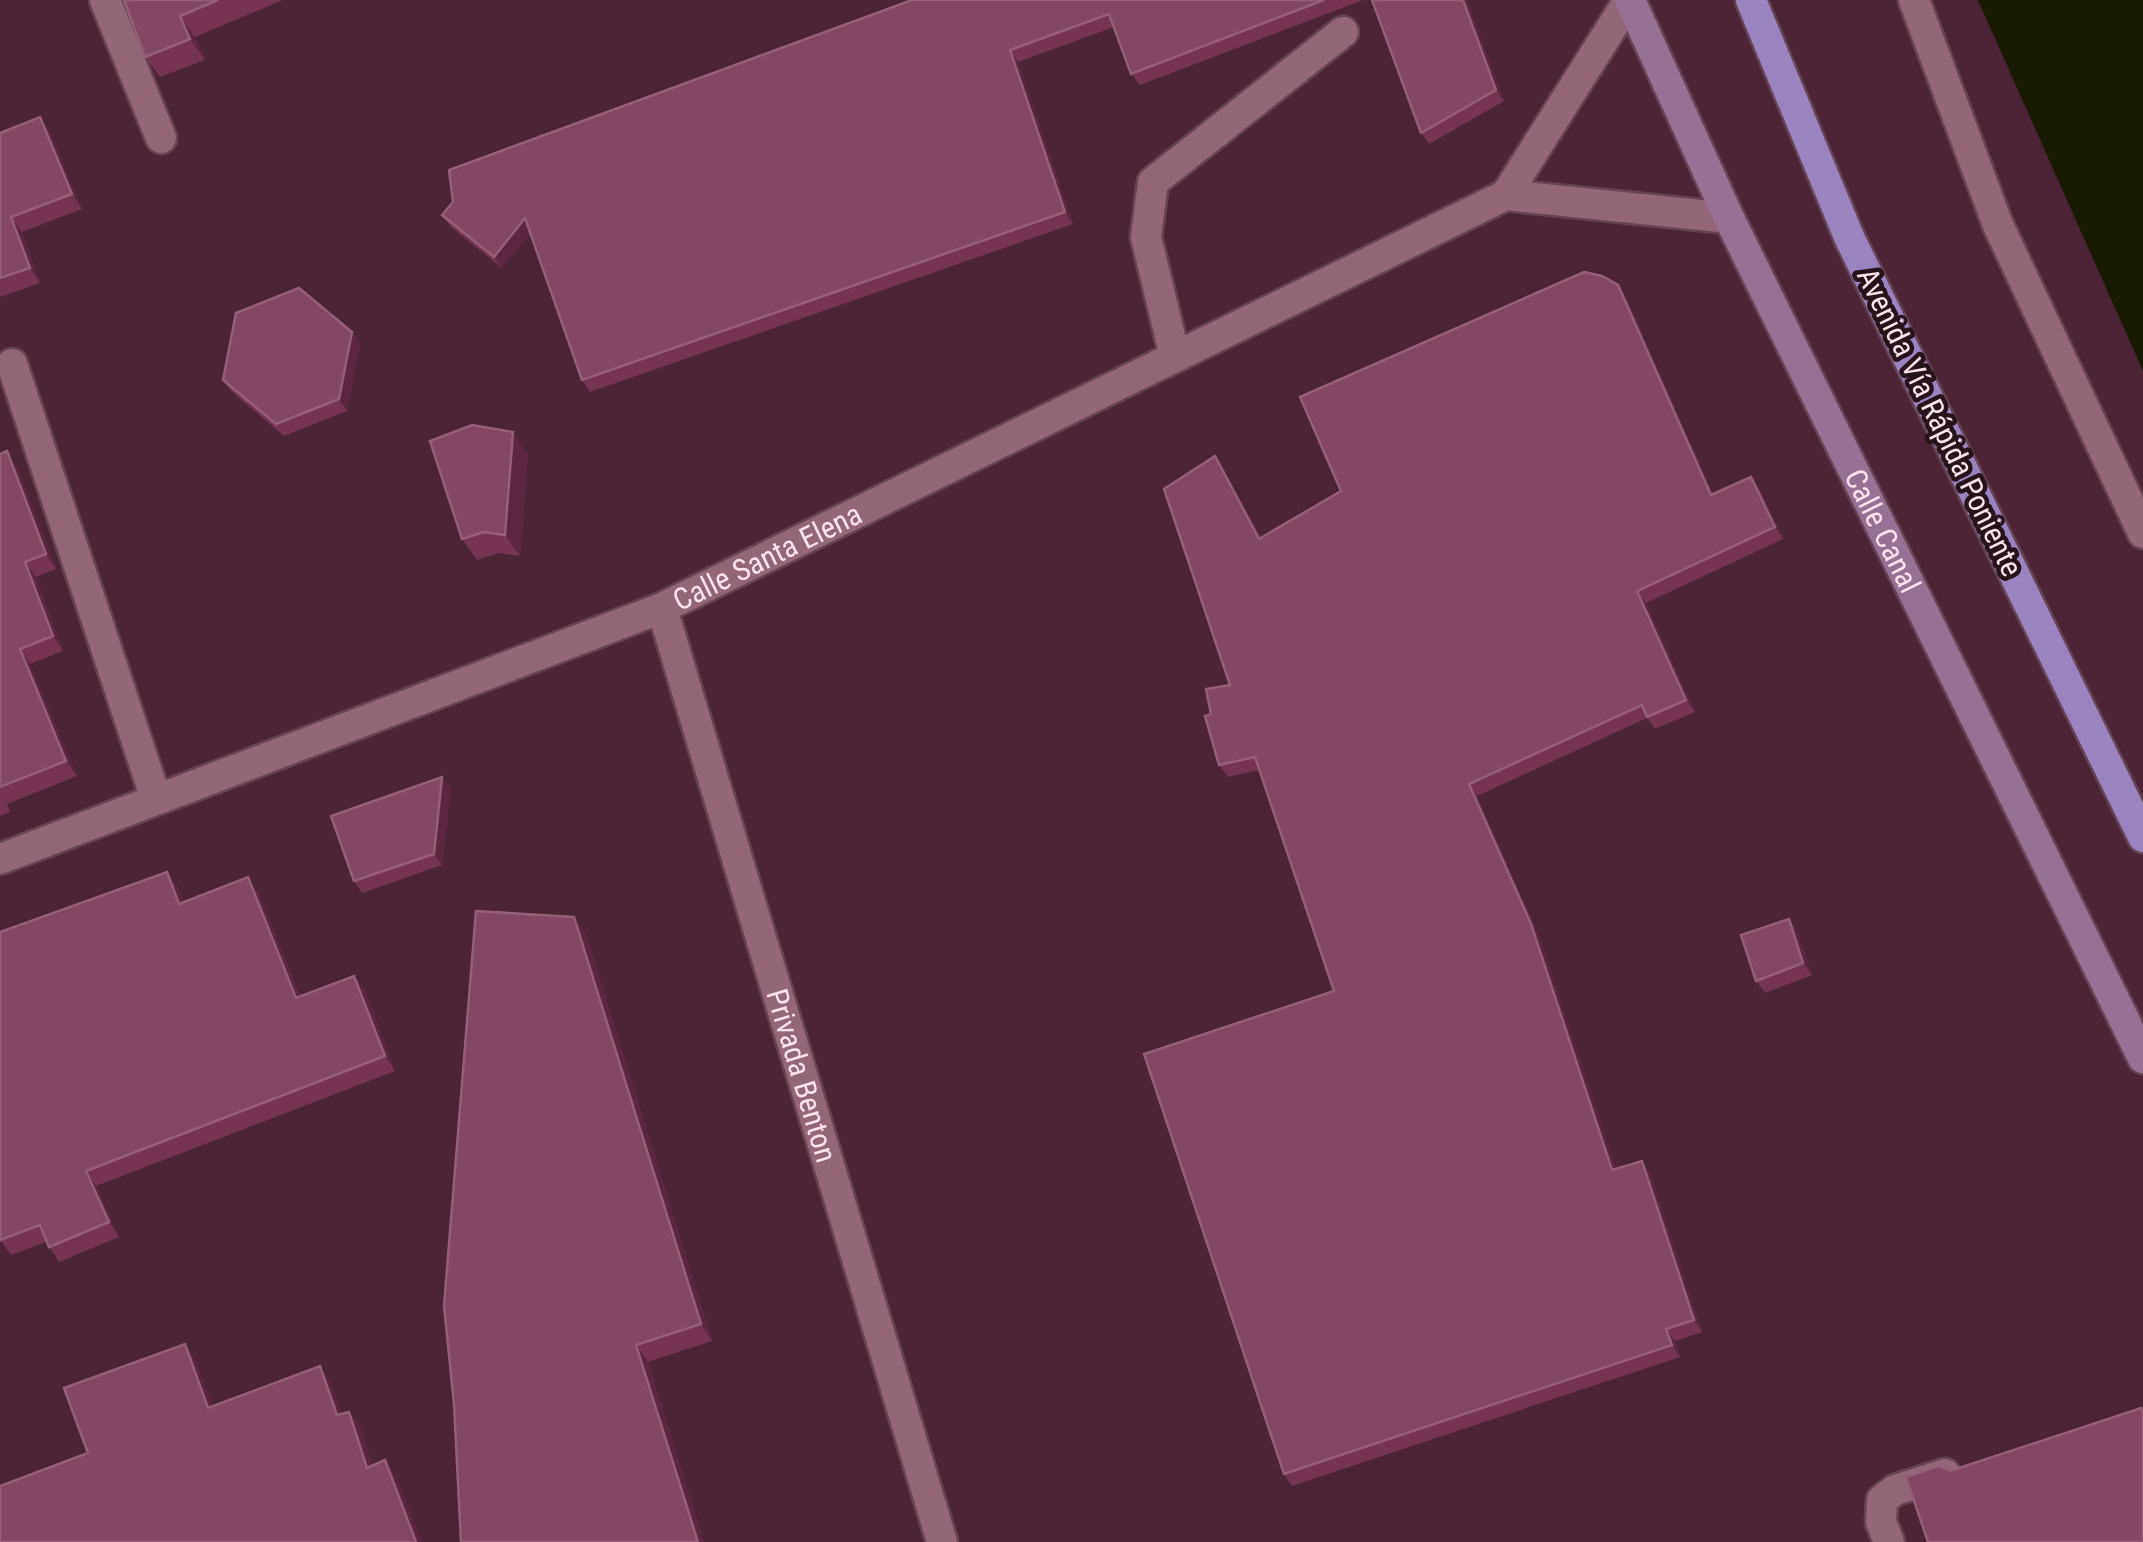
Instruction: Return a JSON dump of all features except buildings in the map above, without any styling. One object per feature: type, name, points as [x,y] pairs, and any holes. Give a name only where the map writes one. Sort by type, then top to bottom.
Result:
[{"type":"highway","name":"Avenida Vía Rápida Poniente","points":[[1751,0],[1850,237],[2143,836]]},
{"type":"main road","name":"Calle Canal","points":[[1629,0],[1728,218],[2143,1058]]},
{"type":"street","points":[[106,0],[161,138]]},
{"type":"street","points":[[1629,0],[1506,195],[1728,218]]},
{"type":"street","points":[[1914,0],[1998,224],[2143,534]]},
{"type":"street","points":[[1175,357],[1146,236],[1153,182],[1343,32]]},
{"type":"street","name":"Calle Santa Elena","points":[[0,859],[662,608],[1506,195]]},
{"type":"street","points":[[12,364],[156,799]]},
{"type":"street","name":"Privada Benton","points":[[662,608],[942,1542]]},
{"type":"street","points":[[1889,1542],[1881,1522],[1882,1500],[1895,1490],[1966,1467]]},
{"type":"shaded area","points":[[1978,0],[2143,0],[2143,371]]}]
